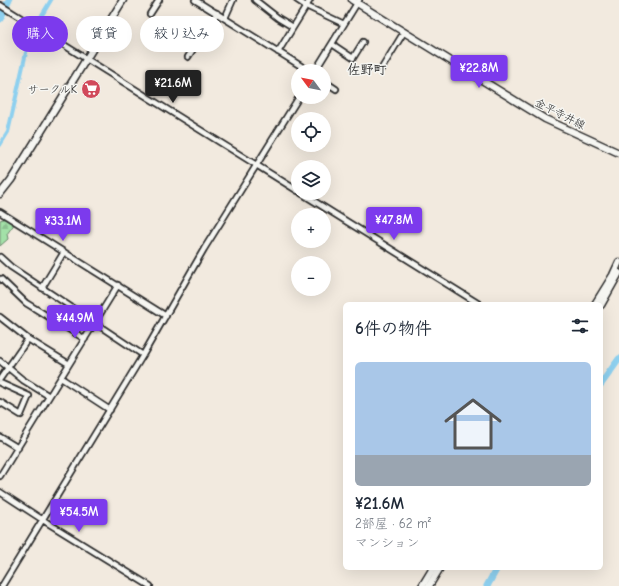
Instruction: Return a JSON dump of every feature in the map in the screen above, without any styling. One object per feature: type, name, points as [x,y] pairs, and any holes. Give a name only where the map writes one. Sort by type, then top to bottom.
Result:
[{"type":"main road","points":[[0,194],[11,180],[124,0]]},
{"type":"main road","name":"金平寺井線","points":[[356,1],[545,119],[619,153]]},
{"type":"main road","points":[[596,302],[619,262]]},
{"type":"main road","points":[[603,302],[619,273]]},
{"type":"main road","points":[[422,586],[432,570]]},
{"type":"main road","points":[[429,586],[439,570]]},
{"type":"street","points":[[150,14],[159,0]]},
{"type":"street","points":[[225,18],[233,0]]},
{"type":"street","points":[[255,0],[278,18],[293,26]]},
{"type":"street","points":[[297,0],[306,6],[344,24]]},
{"type":"street","points":[[278,52],[310,0]]},
{"type":"street","points":[[198,1],[298,64]]},
{"type":"street","points":[[319,64],[356,1]]},
{"type":"street","points":[[2,6],[291,187]]},
{"type":"street","points":[[188,57],[217,13]]},
{"type":"street","points":[[382,68],[404,32]]},
{"type":"street","points":[[332,44],[354,58],[363,42]]},
{"type":"street","points":[[331,86],[336,89]]},
{"type":"street","points":[[2,586],[143,355],[204,248],[295,104]]},
{"type":"street","points":[[312,200],[476,302]]},
{"type":"street","points":[[0,212],[166,316]]},
{"type":"street","points":[[42,288],[64,252]]},
{"type":"street","points":[[0,257],[11,268],[143,355]]},
{"type":"street","points":[[1,279],[26,303],[85,338]]},
{"type":"street","points":[[0,476],[118,285]]},
{"type":"street","points":[[0,317],[28,339],[69,364]]},
{"type":"street","points":[[0,379],[28,339]]},
{"type":"street","points":[[0,361],[23,380],[49,396]]},
{"type":"street","points":[[61,378],[110,410]]},
{"type":"street","points":[[0,383],[29,396],[21,415],[0,402]]},
{"type":"street","points":[[0,437],[18,448]]},
{"type":"street","points":[[0,492],[42,520],[150,586]]},
{"type":"green space","points":[[7,218],[15,223],[7,234],[8,239],[0,246],[0,220]]},
{"type":"waterway","points":[[0,19],[9,0]]},
{"type":"waterway","points":[[0,145],[8,132],[30,35],[51,0]]},
{"type":"waterway","points":[[603,381],[619,359]]},
{"type":"waterway","points":[[487,586],[496,570]]},
{"type":"place","name":"サークルK","points":[[91,89]]},
{"type":"district","name":"佐野町","points":[[367,69]]}]
